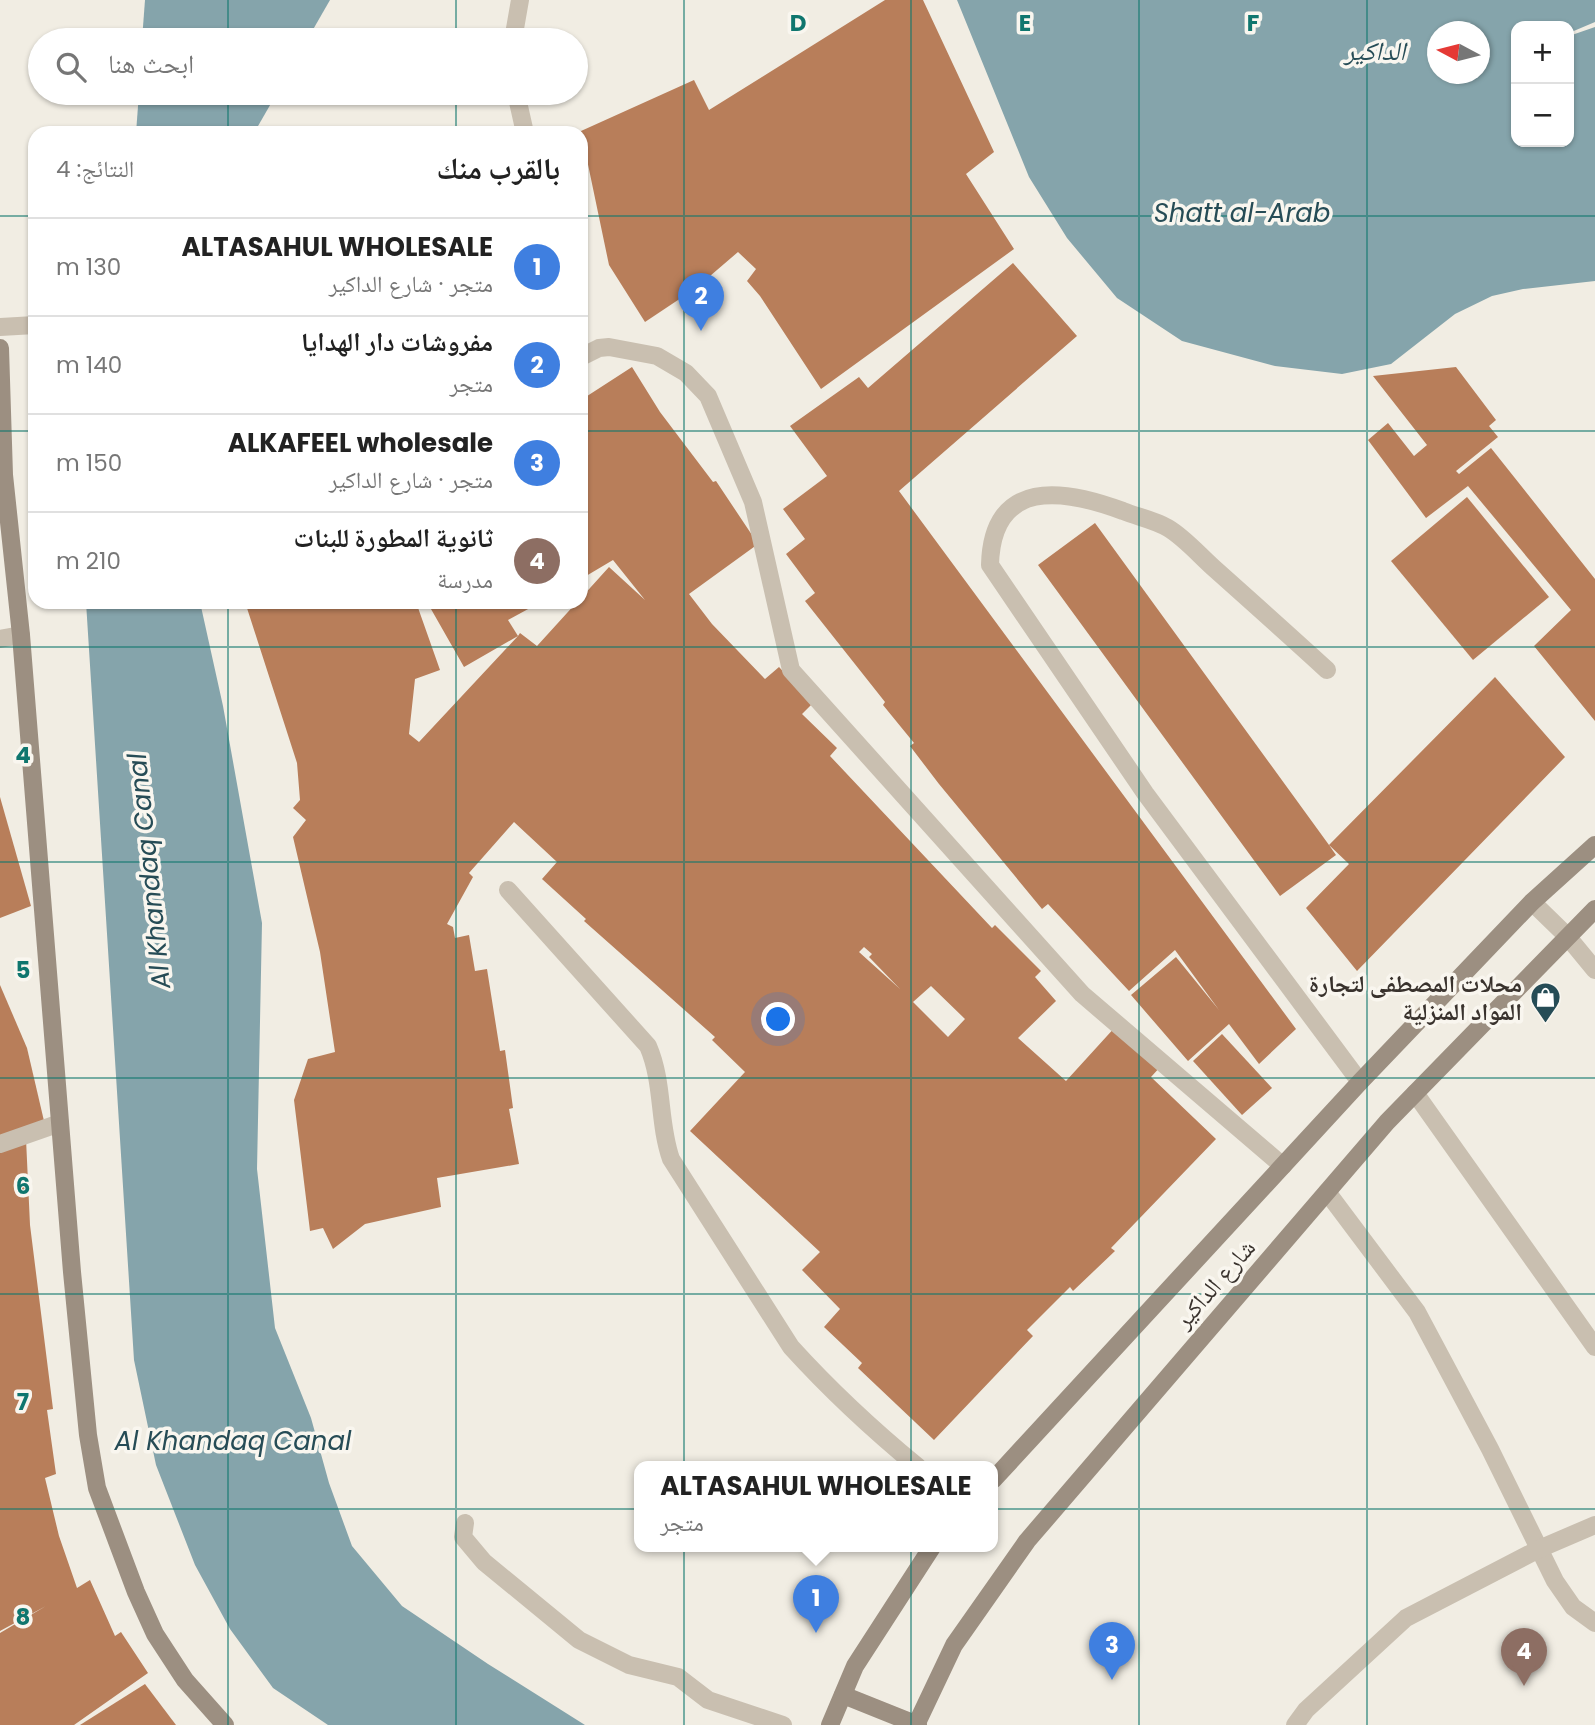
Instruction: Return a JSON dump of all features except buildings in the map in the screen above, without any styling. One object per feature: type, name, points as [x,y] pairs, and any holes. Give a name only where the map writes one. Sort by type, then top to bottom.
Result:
[{"type":"main road","points":[[0,348],[4,475],[21,635],[88,1435],[97,1488],[136,1592],[155,1634],[185,1681],[225,1725]]},
{"type":"main road","name":"شارع الداكير","points":[[998,1475],[1360,1082],[1532,902],[1595,845]]},
{"type":"main road","name":"شارع الداكير","points":[[917,1725],[954,1645],[1027,1541],[1326,1192],[1415,1093],[1595,909]]},
{"type":"main road","points":[[830,1725],[855,1666],[929,1552]]},
{"type":"main road","points":[[843,1695],[917,1725]]},
{"type":"street","points":[[515,28],[520,0]]},
{"type":"street","points":[[519,105],[523,126]]},
{"type":"street","points":[[0,327],[28,325]]},
{"type":"street","points":[[588,350],[609,347],[657,356],[686,373],[708,397],[753,502],[792,670],[1082,994],[1283,1166]]},
{"type":"street","points":[[1327,670],[1169,528],[1084,499],[1065,494],[1042,494],[1019,503],[1005,514],[995,530],[990,548],[990,565],[1145,793],[1360,1082]]},
{"type":"street","points":[[0,639],[21,635]]},
{"type":"street","points":[[508,890],[648,1046],[659,1079],[663,1129],[671,1159],[791,1347],[814,1373],[911,1461]]},
{"type":"street","points":[[1532,902],[1567,936],[1595,970]]},
{"type":"street","points":[[1415,1093],[1595,1347]]},
{"type":"street","points":[[0,1144],[60,1123]]},
{"type":"street","points":[[1326,1192],[1417,1312],[1490,1449],[1555,1581],[1573,1607],[1595,1623]]},
{"type":"street","points":[[465,1523],[463,1536],[484,1562],[579,1640],[629,1665],[678,1677],[708,1700],[783,1725]]},
{"type":"street","points":[[1295,1725],[1306,1710],[1406,1618],[1539,1549],[1595,1525]]},
{"type":"water","points":[[145,0],[330,0],[314,28],[143,28]]},
{"type":"water","name":"Shatt al-Arab","points":[[957,0],[1595,0],[1595,22],[1574,31],[1574,21],[1511,21],[1511,147],[1574,147],[1574,34],[1595,27],[1595,281],[1523,289],[1492,296],[1455,314],[1391,364],[1342,374],[1275,366],[1182,341],[1117,298],[1067,238],[1029,177]]},
{"type":"water","points":[[138,105],[270,105],[258,126],[137,126]]},
{"type":"water","name":"Al Khandaq Canal","points":[[86,609],[202,609],[223,706],[262,923],[257,1169],[275,1328],[311,1418],[329,1483],[352,1546],[402,1606],[585,1725],[328,1725],[273,1688],[230,1629],[195,1565],[156,1465],[134,1360]]},
{"type":"place","name":"مفروشات دار الهدايا","points":[[701,331]]},
{"type":"place","name":"محلات المصطفى لتجارة المواد المنزلية","points":[[1545,1025]]},
{"type":"place","name":"ALTASAHUL WHOLESALE","points":[[816,1633]]},
{"type":"place","name":"ALKAFEEL wholesale","points":[[1112,1680]]},
{"type":"place","name":"ثانوية المطورة للبنات","points":[[1524,1686]]},
{"type":"water label","name":"الداكير","points":[[1375,51]]}]
